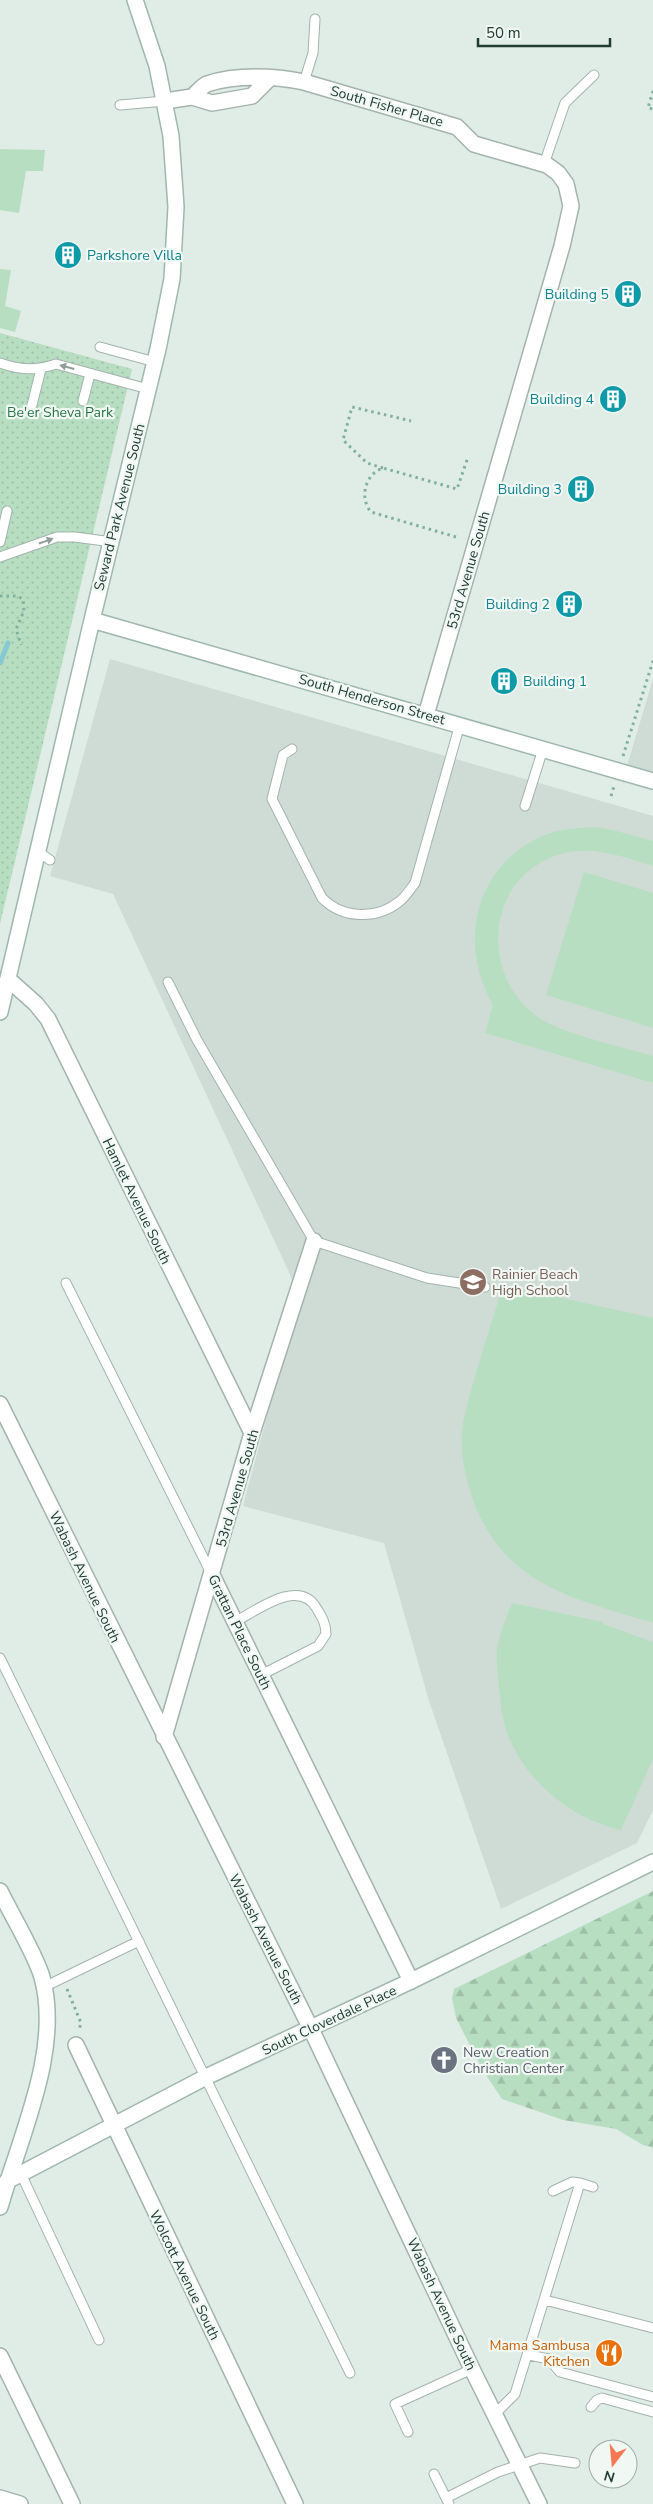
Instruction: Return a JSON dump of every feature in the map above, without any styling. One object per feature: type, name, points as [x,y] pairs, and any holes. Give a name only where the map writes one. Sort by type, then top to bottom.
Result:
[{"type":"street","name":"Seward Park Avenue South","points":[[0,1012],[166,314],[175,243],[175,172],[165,100],[147,32],[135,0]]},
{"type":"street","name":"South Fisher Place","points":[[165,100],[192,96],[206,85],[249,77],[269,79],[281,77],[304,82],[457,127],[474,144],[544,164],[558,173],[570,194]]},
{"type":"street","name":"53rd Avenue South","points":[[426,715],[562,246],[572,206],[570,194]]},
{"type":"street","name":"South Henderson Street","points":[[92,620],[460,724],[653,781]]},
{"type":"street","name":"Hamlet Avenue South","points":[[8,979],[36,1004],[48,1019],[252,1433]]},
{"type":"street","name":"53rd Avenue South","points":[[164,1737],[252,1433],[314,1241]]},
{"type":"street","name":"Wabash Avenue South","points":[[0,1404],[164,1737],[311,2029],[472,2369],[540,2504]]},
{"type":"street","name":"Grattan Place South","points":[[212,1575],[412,1981]]},
{"type":"street","name":"South Cloverdale Place","points":[[4,2182],[206,2077],[412,1981],[653,1862]]},
{"type":"street","points":[[0,1891],[41,1976],[48,2009],[46,2052],[4,2182],[0,2207]]},
{"type":"street","name":"Wolcott Avenue South","points":[[76,2045],[295,2504]]},
{"type":"street","points":[[0,2356],[72,2504]]},
{"type":"street","points":[[0,2498],[20,2504]]},
{"type":"lane","points":[[304,82],[313,53],[315,19]]},
{"type":"lane","points":[[544,164],[564,103],[594,75]]},
{"type":"lane","points":[[120,105],[165,100]]},
{"type":"lane","points":[[100,347],[155,362]]},
{"type":"lane","points":[[0,364],[20,370],[41,369],[56,364],[148,389]]},
{"type":"lane","points":[[32,405],[41,369]]},
{"type":"lane","points":[[83,401],[90,374]]},
{"type":"lane","points":[[0,542],[7,511]]},
{"type":"lane","points":[[0,557],[57,537],[75,537],[112,542]]},
{"type":"lane","points":[[292,748],[283,754],[272,799],[322,898],[346,914],[366,914],[390,907],[401,901],[415,882],[460,724]]},
{"type":"lane","points":[[525,806],[543,749]]},
{"type":"lane","points":[[37,851],[50,860]]},
{"type":"lane","points":[[168,982],[197,1040],[314,1241],[428,1278],[485,1287]]},
{"type":"lane","name":"Grattan Place South","points":[[66,1283],[212,1575]]},
{"type":"lane","points":[[235,1622],[276,1600],[296,1594],[306,1596],[313,1602],[323,1620],[326,1634],[318,1646],[261,1675]]},
{"type":"lane","points":[[0,1658],[350,2373]]},
{"type":"lane","points":[[44,1987],[139,1941]]},
{"type":"lane","points":[[21,2174],[99,2340]]},
{"type":"lane","points":[[553,2191],[572,2182],[593,2187]]},
{"type":"lane","points":[[495,2414],[515,2394],[580,2183]]},
{"type":"lane","points":[[545,2300],[653,2328]]},
{"type":"lane","points":[[528,2355],[549,2359],[560,2372],[653,2397]]},
{"type":"lane","points":[[408,2432],[394,2404],[472,2369]]},
{"type":"lane","points":[[591,2407],[597,2400],[602,2398],[653,2412]]},
{"type":"lane","points":[[434,2474],[447,2501],[498,2472],[521,2466],[540,2458],[575,2463]]},
{"type":"path","points":[[653,91],[648,108],[653,109]]},
{"type":"path","points":[[410,421],[352,407],[343,440],[367,463],[457,489],[468,457]]},
{"type":"path","points":[[383,468],[369,477],[366,485],[365,504],[371,512],[456,538]]},
{"type":"path","points":[[0,596],[17,596],[22,599],[24,611],[16,629],[21,645]]},
{"type":"path","points":[[624,754],[653,661]]},
{"type":"path","points":[[611,796],[614,786]]},
{"type":"path","points":[[63,1978],[81,2023],[76,2045]]},
{"type":"shaded area","name":"Rainier Beach High School","points":[[110,659],[653,816],[653,1810],[637,1843],[501,1909],[429,1701],[384,1543],[243,1506],[299,1297],[113,894],[50,876]]},
{"type":"shaded area","points":[[653,679],[653,777],[626,769]]},
{"type":"green space","points":[[0,149],[45,150],[43,171],[26,171],[19,213],[0,210]]},
{"type":"green space","points":[[0,269],[11,270],[5,306],[21,311],[15,332],[0,328]]},
{"type":"green space","name":"Be'er Sheva Park","points":[[0,333],[132,369],[0,924]]},
{"type":"green space","points":[[595,827],[653,841],[653,866],[609,854],[587,851],[564,853],[539,864],[519,880],[506,901],[499,924],[499,949],[504,973],[516,996],[545,1022],[575,1034],[653,1056],[653,1083],[485,1033],[493,1005],[482,980],[476,954],[476,928],[481,903],[491,880],[507,860],[527,844],[553,832]]},
{"type":"green space","points":[[584,872],[653,893],[653,1028],[546,995]]},
{"type":"green space","points":[[503,1285],[653,1318],[653,1623],[595,1605],[543,1583],[520,1568],[501,1549],[484,1525],[466,1477],[462,1450],[462,1432],[472,1388]]},
{"type":"green space","points":[[512,1603],[603,1622],[603,1624],[653,1642],[653,1759],[621,1830],[583,1816],[566,1806],[535,1778],[522,1762],[512,1745],[503,1717],[497,1648]]},
{"type":"green space","points":[[653,1891],[653,2148],[643,2145],[616,2129],[563,2120],[502,2099],[482,2069],[456,2018],[452,1998],[454,1989]]},
{"type":"waterway","points":[[0,663],[8,643]]},
{"type":"place","name":"Parkshore Villa","points":[[68,255]]},
{"type":"place","name":"Building 5","points":[[628,294]]},
{"type":"place","name":"Building 4","points":[[613,399]]},
{"type":"place","name":"Building 3","points":[[581,489]]},
{"type":"place","name":"Building 2","points":[[569,604]]},
{"type":"place","name":"Building 1","points":[[504,681]]},
{"type":"place","name":"Rainier Beach High School","points":[[473,1282]]},
{"type":"place","name":"New Creation Christian Center","points":[[444,2060]]},
{"type":"place","name":"Mama Sambusa Kitchen","points":[[609,2353]]}]
